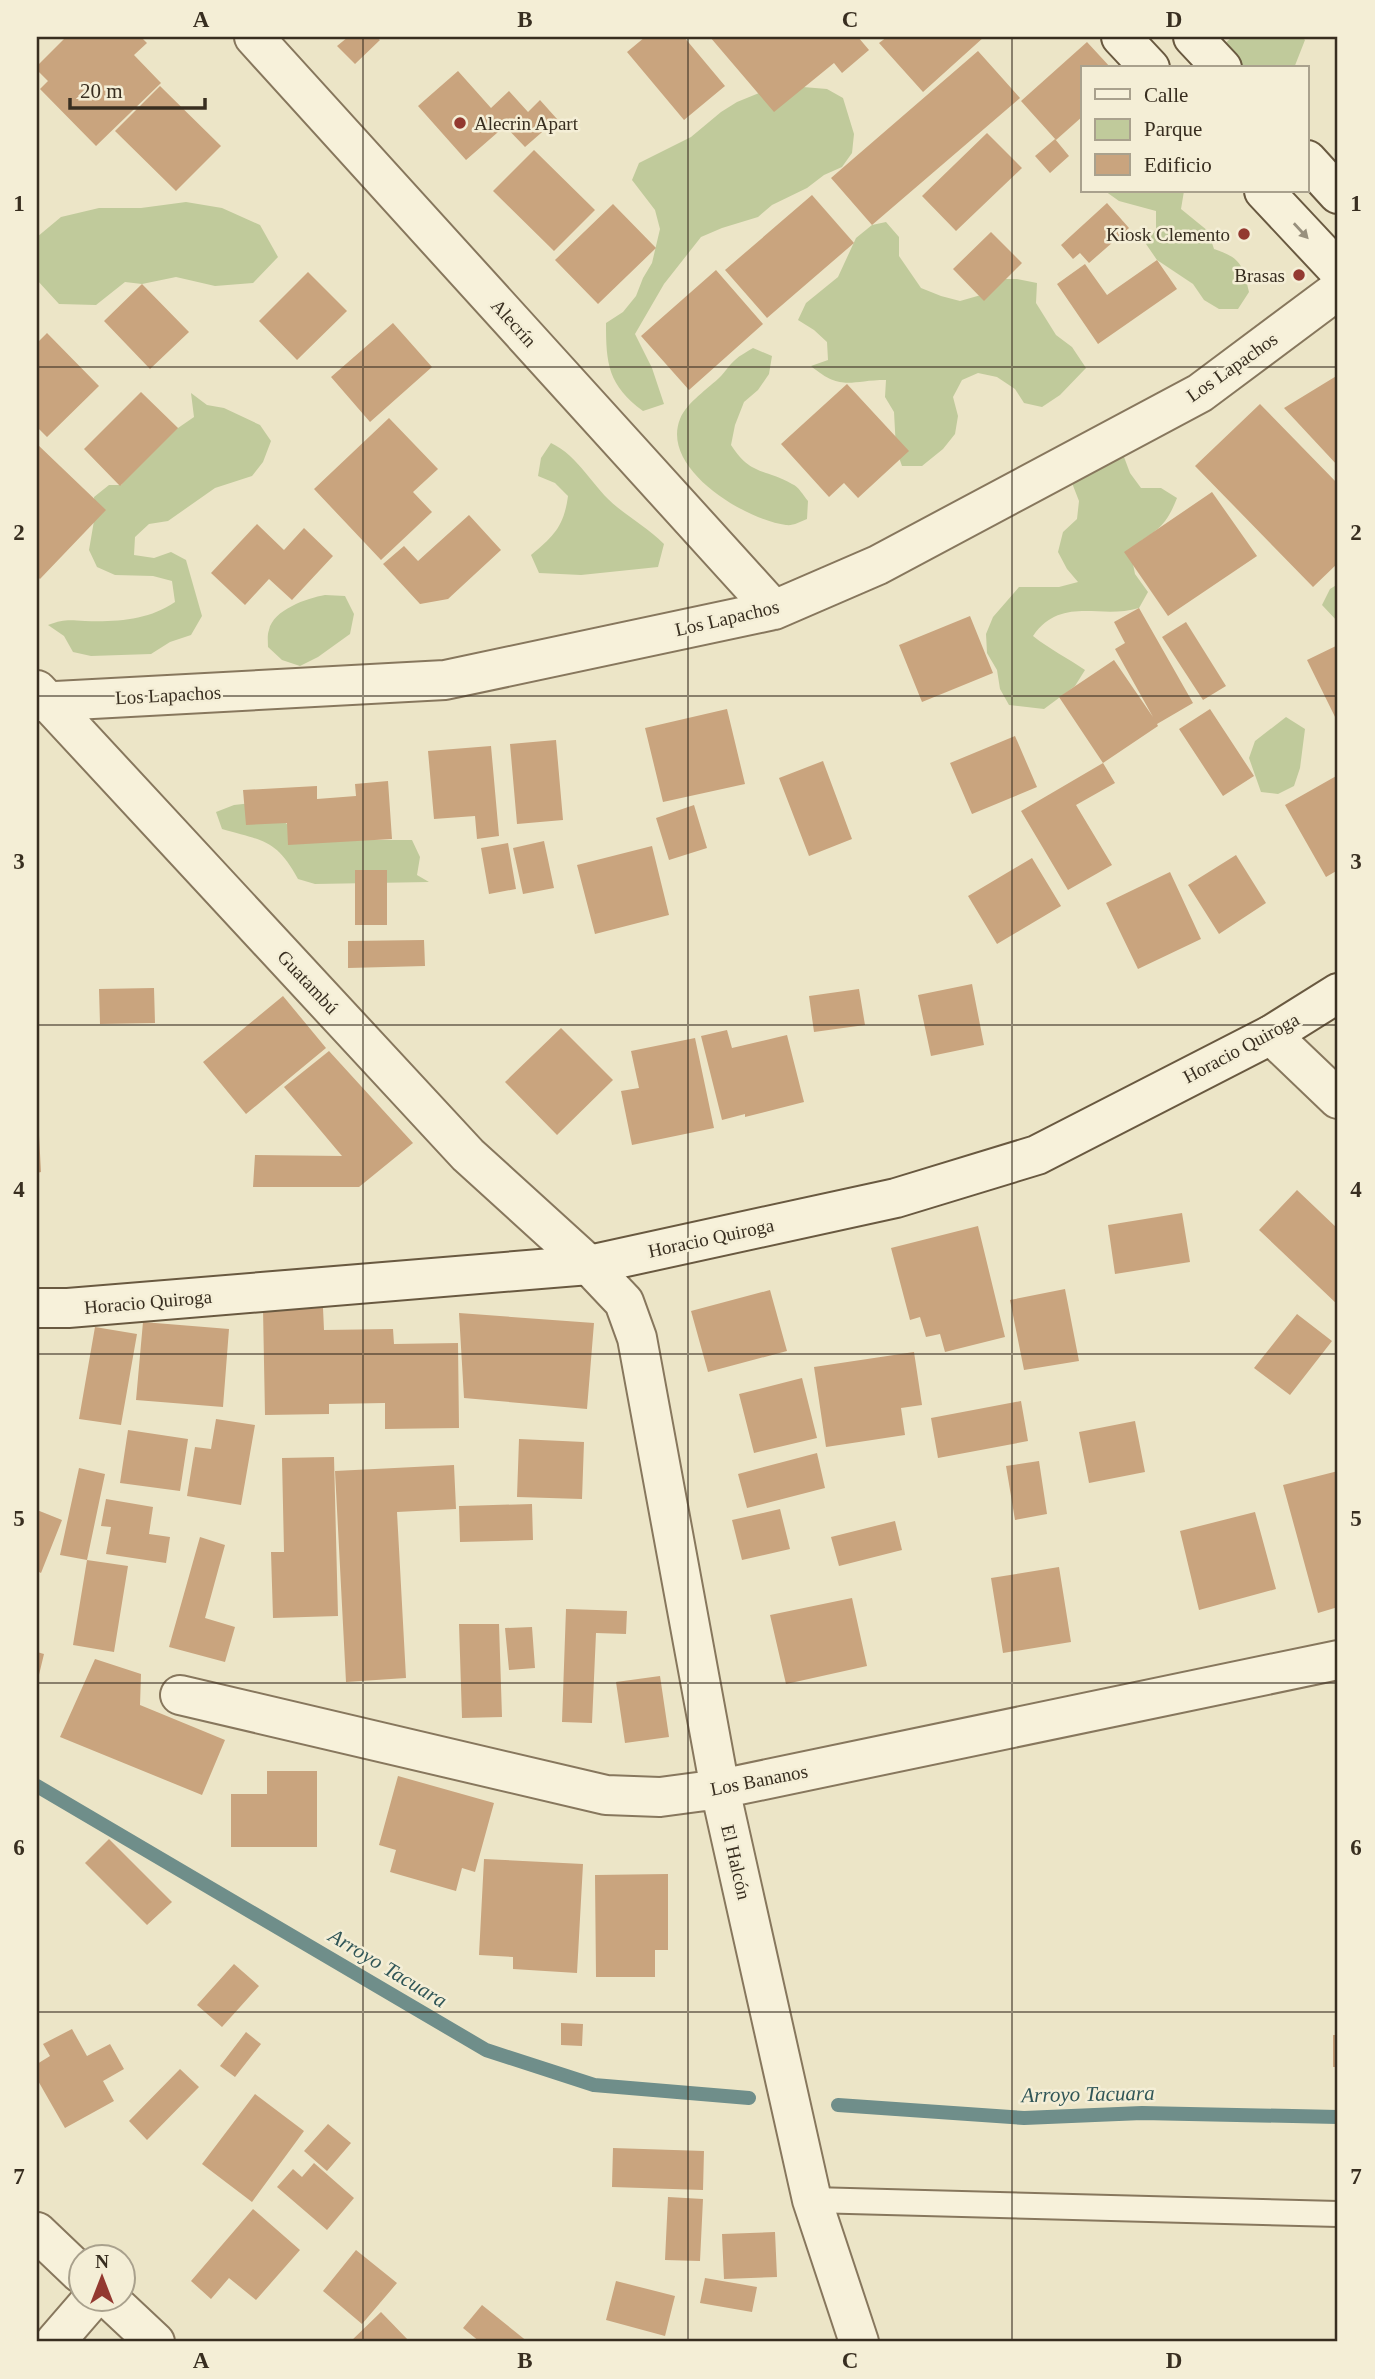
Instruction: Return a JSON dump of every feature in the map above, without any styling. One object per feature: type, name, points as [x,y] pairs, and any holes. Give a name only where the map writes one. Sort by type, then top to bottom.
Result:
[{"type":"street","name":"Alecrín","points":[[254,37],[774,610]]},
{"type":"street","points":[[1121,37],[1148,66]]},
{"type":"street","points":[[1193,37],[1220,66]]},
{"type":"street","points":[[1308,161],[1338,194]]},
{"type":"street","points":[[1265,192],[1338,270]]},
{"type":"street","name":"Los Lapachos","points":[[40,698],[445,680],[774,610],[878,565],[1200,393],[1338,290]]},
{"type":"street","name":"Guatambú","points":[[40,698],[468,1155],[589,1265]]},
{"type":"street","name":"Horacio Quiroga","points":[[37,1308],[68,1308],[589,1265],[896,1198],[1037,1155],[1271,1035],[1338,993]]},
{"type":"street","points":[[1271,1035],[1338,1099]]},
{"type":"street","name":"El Halcón","points":[[589,1265],[624,1302],[637,1338],[720,1789],[812,2200],[859,2342]]},
{"type":"street","name":"Los Bananos","points":[[180,1695],[606,1795],[660,1797],[720,1789],[1338,1660]]},
{"type":"street","points":[[37,2232],[66,2260]]},
{"type":"street","points":[[55,2342],[81,2312]]},
{"type":"street","points":[[122,2312],[155,2342]]},
{"type":"lane","points":[[812,2200],[1338,2214]]},
{"type":"green space","points":[[1232,37],[1302,37],[1305,40],[1295,66],[1222,66],[1211,56]]},
{"type":"green space","points":[[791,86],[827,89],[843,98],[854,134],[852,153],[842,167],[772,205],[758,217],[701,237],[664,284],[635,334],[652,368],[664,404],[643,411],[622,392],[611,373],[606,337],[606,323],[623,312],[636,296],[652,263],[660,229],[655,210],[632,180],[639,163],[691,137],[737,102],[771,88]]},
{"type":"green space","points":[[1106,192],[1184,192],[1181,209],[1208,231],[1214,249],[1235,259],[1245,275],[1249,292],[1238,309],[1219,309],[1204,300],[1193,284],[1157,260],[1146,244],[1156,229],[1156,211],[1119,201]]},
{"type":"green space","points":[[186,202],[222,208],[260,225],[278,257],[253,283],[215,286],[176,277],[142,284],[125,282],[96,305],[59,304],[37,280],[37,237],[61,217],[99,208],[141,208]]},
{"type":"green space","points":[[886,222],[899,237],[899,256],[921,288],[960,301],[981,295],[997,279],[1037,283],[1036,303],[1056,335],[1072,347],[1086,368],[1060,395],[1042,407],[1024,403],[1015,389],[997,377],[978,373],[962,380],[953,397],[958,416],[955,434],[943,449],[922,466],[902,466],[896,449],[894,412],[885,397],[886,380],[847,383],[822,374],[811,366],[828,360],[827,342],[798,320],[806,303],[838,277],[856,238],[872,225]]},
{"type":"green space","points":[[753,348],[772,356],[769,374],[758,390],[744,402],[731,445],[752,467],[782,479],[801,491],[808,501],[807,519],[794,524],[769,521],[710,489],[682,456],[677,438],[680,419],[688,407],[737,358]]},
{"type":"green space","points":[[191,393],[207,405],[224,408],[260,425],[271,441],[263,462],[252,476],[215,488],[168,521],[149,524],[135,537],[134,555],[154,558],[171,552],[186,560],[202,616],[191,635],[170,642],[151,654],[91,656],[73,652],[64,636],[48,625],[66,620],[132,619],[154,613],[175,602],[172,581],[153,576],[115,575],[97,567],[89,550],[95,515],[94,497],[109,485],[121,485],[165,425],[178,428],[194,417]]},
{"type":"green space","points":[[551,443],[570,456],[608,499],[664,544],[658,567],[581,575],[539,573],[531,555],[557,530],[568,496],[555,483],[538,476],[541,458]]},
{"type":"green space","points":[[1105,446],[1124,457],[1130,473],[1141,488],[1161,488],[1177,498],[1162,524],[1140,542],[1131,554],[1135,574],[1148,592],[1139,608],[1110,612],[1069,612],[1044,624],[1033,636],[1085,670],[1075,686],[1044,709],[1009,705],[1000,689],[997,670],[987,653],[986,634],[993,617],[1019,587],[1059,587],[1078,582],[1058,552],[1063,532],[1077,519],[1079,501],[1072,483]]},
{"type":"green space","points":[[1338,584],[1338,622],[1322,605],[1330,589]]},
{"type":"green space","points":[[325,595],[345,596],[354,614],[350,634],[318,657],[300,666],[282,660],[268,647],[268,634],[272,623],[292,606]]},
{"type":"green space","points":[[1286,717],[1305,729],[1300,768],[1294,786],[1278,794],[1261,792],[1249,758],[1255,741]]},
{"type":"green space","points":[[252,803],[294,829],[371,840],[412,840],[420,857],[417,875],[429,882],[315,884],[298,879],[275,848],[258,839],[222,829],[216,812],[234,805]]},
{"type":"building","points":[[66,37],[141,37],[147,43],[134,55],[161,83],[96,146],[40,89],[48,81],[37,70],[37,66]]},
{"type":"building","points":[[348,37],[376,37],[380,40],[355,64],[337,46]]},
{"type":"building","points":[[645,37],[684,37],[725,86],[684,120],[627,52]]},
{"type":"building","points":[[710,37],[858,37],[869,50],[842,73],[834,63],[774,112]]},
{"type":"building","points":[[887,37],[984,37],[923,92],[879,43]]},
{"type":"building","points":[[1087,42],[1109,66],[1081,66],[1081,118],[1056,140],[1021,101]]},
{"type":"building","points":[[978,51],[1020,98],[872,225],[831,178]]},
{"type":"building","points":[[458,71],[491,108],[509,91],[528,112],[540,100],[557,119],[525,147],[505,126],[466,160],[418,106]]},
{"type":"building","points":[[160,86],[221,146],[176,191],[115,131]]},
{"type":"building","points":[[987,133],[1022,168],[956,231],[922,196]]},
{"type":"building","points":[[1055,139],[1069,156],[1050,173],[1035,156]]},
{"type":"building","points":[[534,150],[595,210],[554,251],[493,191]]},
{"type":"building","points":[[812,195],[854,243],[767,318],[725,270]]},
{"type":"building","points":[[1107,203],[1129,228],[1089,263],[1080,253],[1073,259],[1061,245]]},
{"type":"building","points":[[613,204],[656,248],[598,304],[555,260]]},
{"type":"building","points":[[991,232],[1022,263],[984,301],[953,269]]},
{"type":"building","points":[[1157,260],[1177,289],[1098,344],[1057,284],[1085,264],[1107,295]]},
{"type":"building","points":[[716,270],[763,324],[689,390],[641,336]]},
{"type":"building","points":[[308,272],[347,311],[297,360],[259,321]]},
{"type":"building","points":[[142,284],[189,332],[150,369],[104,321]]},
{"type":"building","points":[[393,323],[432,367],[370,422],[331,377]]},
{"type":"building","points":[[47,333],[99,386],[47,437],[37,427],[37,343]]},
{"type":"building","points":[[1338,375],[1338,466],[1284,408]]},
{"type":"building","points":[[847,384],[909,451],[858,498],[844,483],[829,497],[781,444]]},
{"type":"building","points":[[141,392],[178,428],[120,486],[84,449]]},
{"type":"building","points":[[1260,404],[1338,484],[1338,563],[1313,587],[1195,466]]},
{"type":"building","points":[[389,418],[438,469],[413,492],[432,512],[381,560],[314,489]]},
{"type":"building","points":[[37,444],[106,510],[40,579],[37,576]]},
{"type":"building","points":[[1212,492],[1257,556],[1168,616],[1124,552]]},
{"type":"building","points":[[469,515],[501,550],[448,599],[420,604],[383,564],[404,546],[418,561]]},
{"type":"building","points":[[257,524],[284,550],[304,528],[333,556],[292,600],[269,579],[245,605],[211,573]]},
{"type":"building","points":[[1139,608],[1193,703],[1157,724],[1158,726],[1103,763],[1059,697],[1114,660],[1153,717],[1115,649],[1125,643],[1114,622]]},
{"type":"building","points":[[970,616],[993,673],[922,702],[899,645]]},
{"type":"building","points":[[1186,622],[1226,686],[1203,700],[1162,637]]},
{"type":"building","points":[[1338,645],[1338,723],[1307,660]]},
{"type":"building","points":[[727,709],[745,784],[663,802],[645,728]]},
{"type":"building","points":[[1210,709],[1254,776],[1223,796],[1179,729]]},
{"type":"building","points":[[1015,736],[1037,787],[972,814],[950,763]]},
{"type":"building","points":[[556,740],[563,820],[517,824],[510,744]]},
{"type":"building","points":[[491,746],[499,836],[477,839],[475,816],[434,819],[428,751]]},
{"type":"building","points":[[823,761],[852,839],[809,856],[779,778]]},
{"type":"building","points":[[1103,763],[1115,783],[1076,805],[1112,865],[1068,890],[1021,811]]},
{"type":"building","points":[[1338,775],[1338,870],[1326,877],[1285,805]]},
{"type":"building","points":[[388,781],[392,839],[288,845],[287,823],[246,825],[243,790],[317,786],[317,799],[356,796],[355,784]]},
{"type":"building","points":[[694,805],[707,848],[669,860],[656,818]]},
{"type":"building","points":[[544,841],[554,888],[523,894],[513,848]]},
{"type":"building","points":[[508,843],[516,889],[489,894],[481,848]]},
{"type":"building","points":[[652,846],[669,915],[595,934],[577,865]]},
{"type":"building","points":[[1236,855],[1266,903],[1219,934],[1188,885]]},
{"type":"building","points":[[1032,858],[1061,906],[997,944],[968,896]]},
{"type":"building","points":[[355,870],[387,870],[387,925],[355,925]]},
{"type":"building","points":[[1170,872],[1201,939],[1138,969],[1106,903]]},
{"type":"building","points":[[424,940],[425,966],[348,968],[348,941]]},
{"type":"building","points":[[972,984],[984,1045],[931,1056],[918,995]]},
{"type":"building","points":[[154,988],[155,1023],[100,1024],[99,989]]},
{"type":"building","points":[[859,989],[865,1025],[814,1032],[809,996]]},
{"type":"building","points":[[283,996],[326,1048],[246,1114],[203,1062]]},
{"type":"building","points":[[561,1028],[613,1080],[557,1135],[505,1082]]},
{"type":"building","points":[[727,1030],[732,1048],[787,1035],[804,1102],[722,1120],[701,1036]]},
{"type":"building","points":[[695,1038],[714,1128],[632,1145],[621,1091],[639,1088],[631,1051]]},
{"type":"building","points":[[329,1051],[413,1143],[359,1187],[253,1187],[255,1155],[342,1156],[284,1087]]},
{"type":"building","points":[[37,1135],[41,1172],[37,1173]]},
{"type":"building","points":[[1297,1190],[1338,1229],[1338,1305],[1259,1230]]},
{"type":"building","points":[[1182,1213],[1190,1262],[1115,1274],[1108,1225]]},
{"type":"building","points":[[978,1226],[1005,1337],[945,1352],[940,1334],[926,1337],[920,1317],[910,1320],[891,1248]]},
{"type":"building","points":[[1065,1289],[1079,1361],[1024,1370],[1010,1300]]},
{"type":"building","points":[[770,1290],[787,1351],[708,1372],[691,1311]]},
{"type":"building","points":[[323,1308],[324,1330],[393,1329],[394,1344],[458,1343],[459,1428],[385,1429],[385,1403],[329,1404],[329,1414],[265,1415],[263,1309]]},
{"type":"building","points":[[459,1313],[594,1323],[587,1409],[464,1398]]},
{"type":"building","points":[[1297,1314],[1332,1341],[1290,1395],[1254,1368]]},
{"type":"building","points":[[143,1322],[229,1329],[223,1407],[136,1400]]},
{"type":"building","points":[[95,1327],[137,1334],[121,1425],[79,1419]]},
{"type":"building","points":[[914,1352],[922,1405],[901,1408],[905,1435],[826,1447],[814,1367]]},
{"type":"building","points":[[802,1378],[817,1438],[754,1453],[739,1394]]},
{"type":"building","points":[[1021,1401],[1028,1441],[938,1458],[931,1418]]},
{"type":"building","points":[[216,1419],[255,1425],[241,1505],[187,1496],[195,1447],[211,1449]]},
{"type":"building","points":[[1135,1421],[1145,1472],[1089,1483],[1079,1432]]},
{"type":"building","points":[[128,1430],[188,1439],[180,1491],[120,1483]]},
{"type":"building","points":[[519,1439],[584,1442],[582,1499],[517,1497]]},
{"type":"building","points":[[817,1453],[825,1488],[747,1508],[738,1474]]},
{"type":"building","points":[[334,1457],[338,1616],[273,1618],[271,1552],[284,1552],[282,1458]]},
{"type":"building","points":[[1039,1461],[1047,1514],[1015,1520],[1006,1466]]},
{"type":"building","points":[[454,1465],[456,1509],[397,1512],[406,1678],[346,1682],[335,1471]]},
{"type":"building","points":[[79,1468],[105,1474],[87,1560],[60,1555]]},
{"type":"building","points":[[1338,1471],[1338,1607],[1318,1613],[1283,1485]]},
{"type":"building","points":[[106,1499],[153,1507],[149,1534],[170,1537],[166,1563],[106,1554],[111,1527],[101,1526]]},
{"type":"building","points":[[532,1504],[533,1540],[460,1542],[459,1506]]},
{"type":"building","points":[[780,1509],[790,1549],[742,1560],[732,1520]]},
{"type":"building","points":[[37,1510],[62,1520],[41,1573],[37,1571]]},
{"type":"building","points":[[1255,1512],[1276,1589],[1199,1610],[1180,1531]]},
{"type":"building","points":[[895,1521],[902,1550],[839,1566],[831,1537]]},
{"type":"building","points":[[200,1537],[225,1545],[205,1618],[235,1627],[225,1662],[169,1647]]},
{"type":"building","points":[[87,1560],[128,1566],[114,1652],[73,1645]]},
{"type":"building","points":[[1059,1567],[1071,1642],[1003,1653],[991,1578]]},
{"type":"building","points":[[852,1598],[867,1666],[786,1684],[770,1615]]},
{"type":"building","points":[[566,1609],[627,1611],[626,1634],[596,1633],[592,1723],[562,1722]]},
{"type":"building","points":[[459,1624],[499,1624],[502,1717],[462,1718]]},
{"type":"building","points":[[532,1627],[535,1668],[509,1670],[505,1628]]},
{"type":"building","points":[[37,1652],[44,1654],[38,1679],[37,1679]]},
{"type":"building","points":[[95,1659],[141,1674],[140,1705],[225,1740],[202,1795],[60,1737]]},
{"type":"building","points":[[660,1676],[669,1737],[625,1743],[616,1682]]},
{"type":"building","points":[[267,1771],[317,1771],[317,1847],[231,1847],[231,1794],[267,1794]]},
{"type":"building","points":[[398,1776],[494,1803],[475,1872],[462,1868],[456,1891],[390,1872],[396,1850],[379,1845]]},
{"type":"building","points":[[109,1839],[172,1902],[147,1925],[85,1863]]},
{"type":"building","points":[[484,1859],[583,1864],[577,1973],[513,1969],[513,1957],[479,1955]]},
{"type":"building","points":[[668,1874],[668,1950],[655,1950],[655,1977],[596,1977],[595,1875]]},
{"type":"building","points":[[234,1964],[259,1986],[222,2027],[197,2005]]},
{"type":"building","points":[[561,2023],[583,2024],[582,2046],[561,2045]]},
{"type":"building","points":[[72,2029],[87,2056],[110,2044],[124,2069],[103,2081],[114,2101],[65,2128],[37,2079],[37,2064],[50,2056],[43,2044]]},
{"type":"building","points":[[246,2032],[261,2044],[235,2077],[220,2066]]},
{"type":"building","points":[[1333,2035],[1338,2035],[1338,2067],[1333,2067]]},
{"type":"building","points":[[180,2069],[199,2087],[147,2140],[129,2121]]},
{"type":"building","points":[[255,2094],[304,2131],[252,2202],[202,2164]]},
{"type":"building","points":[[328,2124],[351,2143],[327,2171],[304,2151]]},
{"type":"building","points":[[613,2148],[704,2151],[703,2190],[612,2187]]},
{"type":"building","points":[[314,2163],[354,2198],[327,2230],[277,2187],[293,2169],[302,2177]]},
{"type":"building","points":[[668,2197],[703,2199],[700,2261],[665,2260]]},
{"type":"building","points":[[253,2209],[300,2250],[256,2300],[229,2278],[211,2299],[191,2281]]},
{"type":"building","points":[[775,2232],[777,2277],[724,2279],[722,2234]]},
{"type":"building","points":[[356,2250],[397,2283],[362,2324],[323,2291]]},
{"type":"building","points":[[705,2278],[757,2287],[752,2312],[700,2303]]},
{"type":"building","points":[[616,2281],[675,2296],[665,2336],[606,2320]]},
{"type":"building","points":[[482,2305],[528,2342],[480,2342],[463,2328]]},
{"type":"building","points":[[381,2312],[410,2342],[350,2342]]},
{"type":"waterway","name":"Arroyo Tacuara","points":[[37,1786],[486,2050],[594,2085],[749,2098]]},
{"type":"waterway","name":"Arroyo Tacuara","points":[[838,2105],[1024,2118],[1142,2113],[1338,2117]]},
{"type":"place","name":"Alecrin Apart","points":[[460,123]]},
{"type":"place","name":"Kiosk Clemento","points":[[1244,234]]},
{"type":"place","name":"Brasas","points":[[1299,275]]}]
